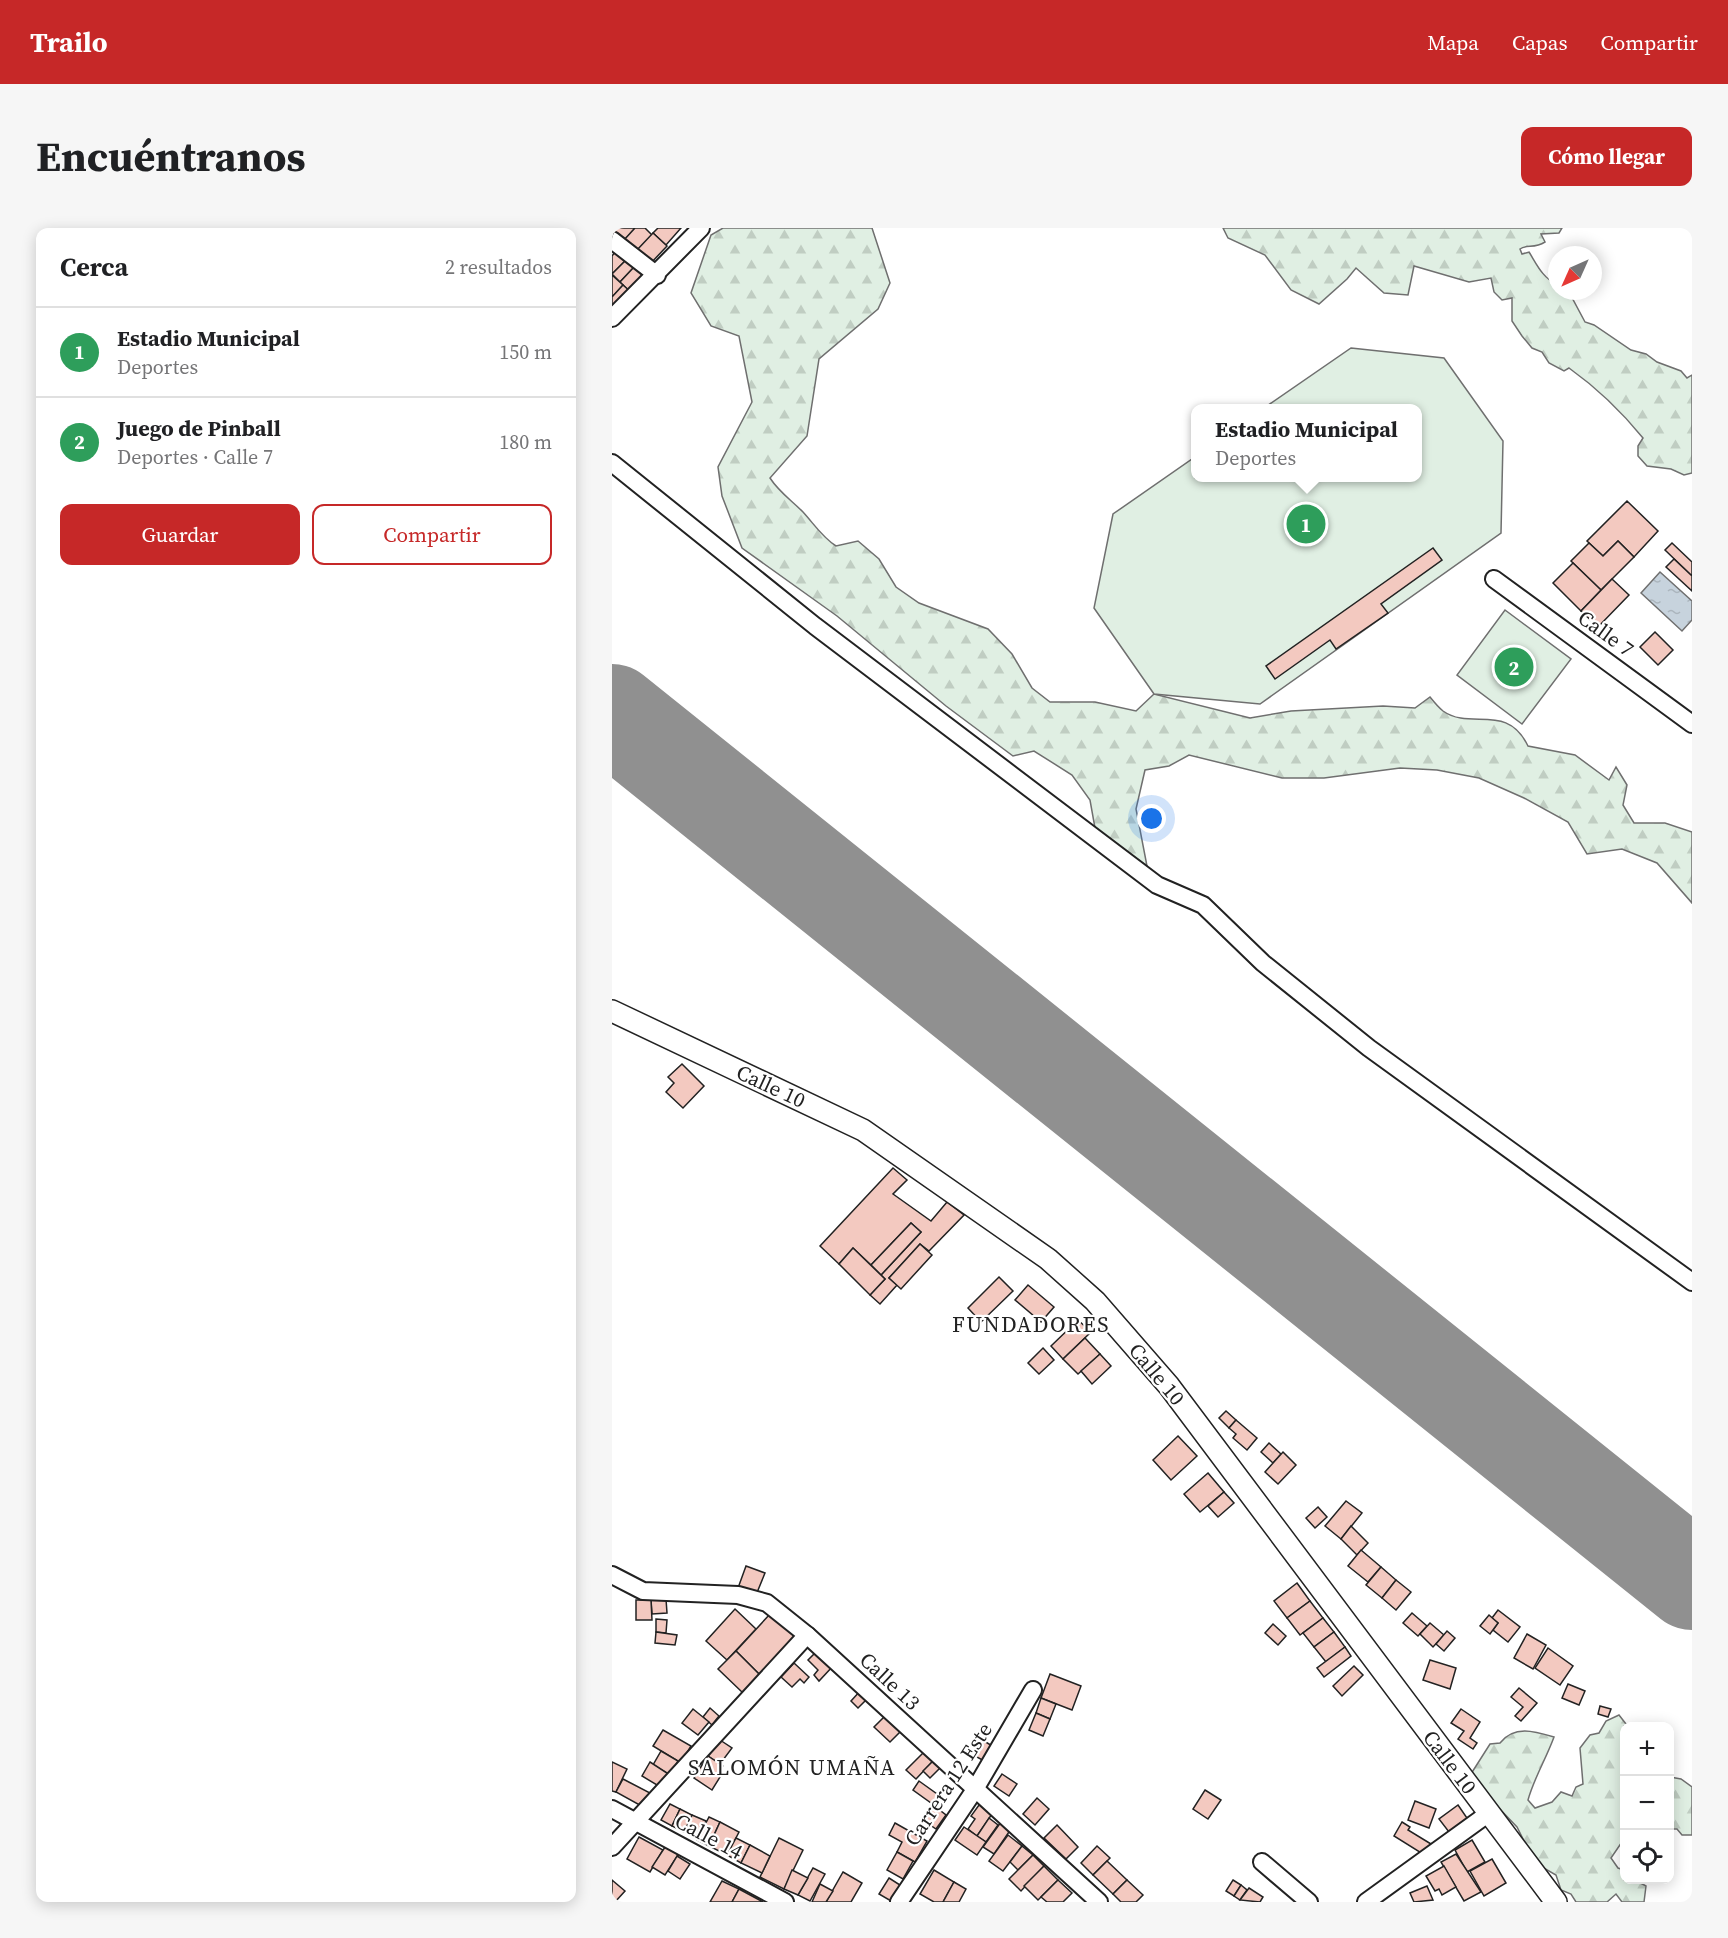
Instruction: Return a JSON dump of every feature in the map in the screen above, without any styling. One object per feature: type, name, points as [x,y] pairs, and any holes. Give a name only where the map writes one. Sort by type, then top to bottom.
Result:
[{"type":"main road","name":"Calle 10","points":[[612,1011],[863,1130],[1048,1259],[1095,1301],[1169,1386],[1556,1902]]},
{"type":"street","points":[[613,316],[657,275],[695,230]]},
{"type":"street","points":[[612,240],[657,275]]},
{"type":"street","points":[[612,463],[815,626],[1157,885],[1203,905],[1263,963],[1369,1048],[1692,1282]]},
{"type":"street","name":"Calle 7","points":[[1494,579],[1692,724]]},
{"type":"street","name":"Calle 13","points":[[612,1575],[643,1591],[738,1595],[767,1603],[807,1635],[974,1791],[1099,1902]]},
{"type":"street","points":[[612,1847],[807,1635]]},
{"type":"street","name":"Carrera 12 Este","points":[[899,1902],[974,1791],[1034,1690]]},
{"type":"street","name":"Calle 14","points":[[612,1809],[785,1902]]},
{"type":"street","points":[[1366,1902],[1488,1813]]},
{"type":"street","points":[[1262,1862],[1309,1902]]},
{"type":"green space","points":[[723,228],[872,228],[890,283],[878,309],[819,359],[807,436],[770,478],[777,488],[836,546],[858,541],[879,559],[896,587],[919,603],[988,629],[1012,654],[1032,688],[1050,702],[1095,702],[1136,711],[1154,694],[1250,718],[1291,711],[1383,706],[1415,708],[1430,697],[1443,711],[1454,716],[1499,721],[1510,725],[1528,746],[1575,755],[1609,780],[1616,767],[1627,785],[1623,805],[1634,823],[1665,823],[1692,832],[1692,903],[1657,863],[1622,849],[1587,854],[1568,822],[1524,798],[1479,778],[1437,770],[1400,768],[1324,778],[1282,778],[1189,755],[1169,766],[1145,770],[1136,809],[1147,866],[1095,828],[1090,800],[1072,775],[1034,751],[1013,756],[946,706],[837,616],[742,548],[722,496],[718,467],[752,402],[739,336],[711,326],[691,293],[711,235]]},
{"type":"green space","points":[[1223,228],[1562,228],[1559,233],[1541,234],[1545,242],[1520,249],[1522,254],[1529,252],[1548,278],[1548,300],[1573,300],[1585,322],[1594,325],[1631,350],[1646,354],[1657,362],[1681,371],[1687,378],[1692,375],[1692,473],[1684,475],[1671,469],[1647,466],[1638,456],[1638,446],[1643,438],[1617,409],[1589,384],[1569,368],[1564,371],[1549,363],[1542,352],[1532,348],[1512,321],[1512,298],[1502,300],[1494,292],[1491,278],[1469,282],[1414,266],[1408,295],[1384,293],[1356,268],[1319,304],[1291,290],[1265,255],[1228,238]]},
{"type":"green space","points":[[1351,348],[1444,358],[1503,441],[1501,533],[1260,704],[1154,694],[1094,608],[1113,514],[1191,460],[1191,482],[1422,482],[1422,404],[1270,404]]},
{"type":"green space","points":[[1505,610],[1571,659],[1522,724],[1457,675]]},
{"type":"green space","points":[[1619,1715],[1624,1722],[1620,1722],[1620,1845],[1611,1858],[1620,1869],[1620,1884],[1646,1886],[1644,1902],[1622,1902],[1616,1894],[1607,1902],[1576,1902],[1571,1894],[1561,1890],[1556,1875],[1535,1863],[1517,1827],[1469,1777],[1490,1744],[1500,1743],[1506,1737],[1518,1732],[1532,1732],[1554,1737],[1528,1800],[1535,1808],[1552,1802],[1561,1792],[1572,1796],[1576,1787],[1583,1784],[1580,1748],[1590,1735],[1599,1733],[1606,1721]]},
{"type":"green space","points":[[1674,1778],[1681,1779],[1692,1787],[1692,1835],[1682,1835],[1674,1829]]},
{"type":"water","points":[[1660,572],[1692,601],[1692,620],[1682,631],[1641,593]]},
{"type":"building","points":[[612,228],[635,228],[623,242],[612,232]]},
{"type":"building","points":[[635,228],[645,228],[652,235],[637,251],[624,240]]},
{"type":"building","points":[[658,228],[681,228],[666,245],[653,233]]},
{"type":"building","points":[[653,233],[667,246],[651,263],[637,250]]},
{"type":"building","points":[[615,252],[627,259],[612,274],[612,256]]},
{"type":"building","points":[[627,259],[635,266],[620,282],[612,274]]},
{"type":"building","points":[[635,266],[646,276],[630,292],[620,282]]},
{"type":"building","points":[[612,275],[623,285],[612,297]]},
{"type":"building","points":[[623,285],[633,294],[612,310],[612,297]]},
{"type":"building","points":[[1627,501],[1658,531],[1634,557],[1618,541],[1603,556],[1587,541]]},
{"type":"building","points":[[1618,541],[1634,557],[1601,590],[1571,561],[1589,543],[1603,556]]},
{"type":"building","points":[[1672,543],[1692,562],[1692,576],[1665,550]]},
{"type":"building","points":[[1433,548],[1442,560],[1381,604],[1388,613],[1336,649],[1330,640],[1275,679],[1266,666]]},
{"type":"building","points":[[1674,559],[1692,576],[1692,591],[1666,567]]},
{"type":"building","points":[[1573,563],[1601,590],[1581,611],[1553,583]]},
{"type":"building","points":[[1612,579],[1629,595],[1598,627],[1581,611]]},
{"type":"building","points":[[1655,632],[1673,650],[1658,665],[1640,647]]},
{"type":"building","points":[[682,1064],[704,1086],[683,1108],[666,1092],[674,1083],[668,1077]]},
{"type":"building","points":[[893,1168],[907,1180],[893,1194],[931,1221],[947,1202],[964,1215],[929,1251],[920,1244],[889,1278],[897,1285],[880,1304],[870,1295],[885,1279],[881,1275],[921,1232],[911,1223],[871,1265],[853,1248],[839,1264],[820,1246]]},
{"type":"building","points":[[911,1223],[921,1232],[881,1275],[871,1265]]},
{"type":"building","points":[[920,1244],[932,1255],[901,1289],[889,1278]]},
{"type":"building","points":[[853,1248],[885,1279],[870,1295],[839,1264]]},
{"type":"building","points":[[999,1277],[1013,1291],[981,1322],[968,1308]]},
{"type":"building","points":[[1028,1285],[1054,1307],[1041,1322],[1015,1300]]},
{"type":"building","points":[[1078,1320],[1091,1332],[1063,1359],[1051,1346]]},
{"type":"building","points":[[1085,1338],[1100,1354],[1078,1374],[1063,1359]]},
{"type":"building","points":[[1043,1348],[1054,1360],[1039,1374],[1028,1363]]},
{"type":"building","points":[[1100,1354],[1111,1366],[1092,1384],[1081,1371]]},
{"type":"building","points":[[1226,1411],[1236,1420],[1229,1428],[1219,1418]]},
{"type":"building","points":[[1236,1420],[1257,1438],[1247,1450],[1233,1438],[1236,1434],[1229,1428]]},
{"type":"building","points":[[1178,1436],[1197,1456],[1171,1480],[1153,1460]]},
{"type":"building","points":[[1269,1443],[1281,1454],[1273,1463],[1261,1452]]},
{"type":"building","points":[[1283,1452],[1296,1465],[1278,1484],[1265,1472]]},
{"type":"building","points":[[1208,1473],[1224,1492],[1200,1512],[1184,1494]]},
{"type":"building","points":[[1224,1492],[1234,1503],[1218,1517],[1208,1506]]},
{"type":"building","points":[[1346,1501],[1362,1513],[1341,1539],[1325,1526]]},
{"type":"building","points":[[1318,1507],[1327,1517],[1315,1528],[1306,1518]]},
{"type":"building","points":[[1351,1526],[1368,1543],[1357,1555],[1341,1539]]},
{"type":"building","points":[[1361,1550],[1381,1567],[1368,1582],[1348,1566]]},
{"type":"building","points":[[746,1566],[765,1573],[756,1595],[738,1588]]},
{"type":"building","points":[[1381,1567],[1396,1580],[1382,1598],[1366,1585]]},
{"type":"building","points":[[1396,1580],[1411,1592],[1396,1610],[1382,1598]]},
{"type":"building","points":[[1297,1583],[1310,1601],[1287,1618],[1274,1601]]},
{"type":"building","points":[[666,1599],[667,1613],[652,1614],[651,1600]]},
{"type":"building","points":[[636,1600],[651,1600],[652,1620],[636,1620]]},
{"type":"building","points":[[1310,1601],[1323,1618],[1300,1635],[1287,1618]]},
{"type":"building","points":[[735,1609],[756,1629],[727,1660],[706,1641]]},
{"type":"building","points":[[1498,1610],[1520,1627],[1508,1642],[1493,1630],[1498,1623],[1492,1618]]},
{"type":"building","points":[[1412,1613],[1427,1626],[1418,1636],[1403,1623]]},
{"type":"building","points":[[770,1614],[795,1637],[760,1675],[736,1651]]},
{"type":"building","points":[[1489,1615],[1498,1623],[1490,1634],[1480,1626]]},
{"type":"building","points":[[1323,1618],[1334,1632],[1314,1647],[1303,1633]]},
{"type":"building","points":[[656,1619],[667,1620],[666,1633],[656,1632]]},
{"type":"building","points":[[1430,1623],[1444,1635],[1433,1647],[1420,1634]]},
{"type":"building","points":[[1273,1624],[1286,1636],[1278,1645],[1265,1633]]},
{"type":"building","points":[[1447,1631],[1455,1638],[1444,1651],[1436,1644]]},
{"type":"building","points":[[656,1632],[677,1635],[675,1645],[655,1643]]},
{"type":"building","points":[[1334,1632],[1345,1647],[1326,1662],[1314,1647]]},
{"type":"building","points":[[1527,1634],[1546,1645],[1533,1669],[1514,1658]]},
{"type":"building","points":[[1345,1647],[1351,1656],[1324,1677],[1317,1668]]},
{"type":"building","points":[[1548,1648],[1573,1666],[1560,1685],[1535,1668]]},
{"type":"building","points":[[736,1651],[760,1675],[743,1693],[718,1669]]},
{"type":"building","points":[[817,1651],[833,1666],[819,1681],[814,1675],[818,1670],[808,1660]]},
{"type":"building","points":[[1430,1660],[1456,1668],[1450,1689],[1423,1680]]},
{"type":"building","points":[[794,1663],[809,1677],[804,1683],[800,1679],[792,1687],[781,1677]]},
{"type":"building","points":[[1354,1666],[1363,1675],[1342,1696],[1333,1686]]},
{"type":"building","points":[[1050,1674],[1081,1686],[1072,1710],[1041,1698]]},
{"type":"building","points":[[1568,1684],[1585,1691],[1579,1705],[1562,1698]]},
{"type":"building","points":[[1519,1688],[1537,1703],[1521,1721],[1515,1716],[1523,1707],[1511,1697]]},
{"type":"building","points":[[861,1690],[869,1697],[858,1708],[851,1701]]},
{"type":"building","points":[[1041,1698],[1056,1704],[1050,1719],[1036,1713]]},
{"type":"building","points":[[1600,1706],[1611,1709],[1608,1717],[1598,1714]]},
{"type":"building","points":[[710,1708],[719,1716],[712,1725],[703,1717]]},
{"type":"building","points":[[693,1709],[709,1722],[698,1735],[682,1723]]},
{"type":"building","points":[[1461,1709],[1480,1722],[1470,1738],[1477,1743],[1473,1749],[1458,1739],[1464,1731],[1451,1723]]},
{"type":"building","points":[[1036,1713],[1050,1719],[1043,1736],[1029,1730]]},
{"type":"building","points":[[887,1714],[903,1729],[890,1742],[874,1727]]},
{"type":"building","points":[[663,1730],[691,1746],[681,1763],[653,1746]]},
{"type":"building","points":[[720,1740],[732,1748],[720,1764],[708,1756]]},
{"type":"building","points":[[984,1741],[994,1747],[986,1762],[975,1756]]},
{"type":"building","points":[[661,1751],[678,1761],[670,1775],[653,1765]]},
{"type":"building","points":[[924,1752],[933,1761],[916,1779],[906,1770]]},
{"type":"building","points":[[708,1756],[723,1766],[716,1776],[702,1765]]},
{"type":"building","points":[[933,1761],[940,1768],[930,1778],[923,1771]]},
{"type":"building","points":[[612,1762],[627,1769],[616,1792],[612,1791]]},
{"type":"building","points":[[650,1762],[670,1775],[662,1788],[642,1776]]},
{"type":"building","points":[[702,1765],[720,1777],[712,1790],[694,1778]]},
{"type":"building","points":[[1002,1774],[1017,1784],[1009,1796],[994,1786]]},
{"type":"building","points":[[623,1779],[652,1794],[645,1808],[616,1792]]},
{"type":"building","points":[[919,1781],[944,1799],[938,1808],[913,1790]]},
{"type":"building","points":[[1205,1790],[1221,1800],[1208,1819],[1193,1809]]},
{"type":"building","points":[[1037,1798],[1049,1809],[1035,1825],[1023,1814]]},
{"type":"building","points":[[1415,1801],[1436,1809],[1429,1828],[1408,1820]]},
{"type":"building","points":[[670,1804],[680,1809],[672,1826],[661,1820]]},
{"type":"building","points":[[933,1805],[946,1815],[936,1829],[923,1820]]},
{"type":"building","points":[[979,1805],[992,1814],[977,1836],[968,1829],[975,1819],[971,1816]]},
{"type":"building","points":[[1458,1805],[1467,1818],[1449,1832],[1439,1819]]},
{"type":"building","points":[[680,1809],[692,1815],[684,1832],[672,1826]]},
{"type":"building","points":[[692,1815],[706,1821],[701,1833],[687,1827]]},
{"type":"building","points":[[709,1817],[720,1822],[709,1846],[697,1840]]},
{"type":"building","points":[[989,1818],[998,1825],[986,1842],[977,1836]]},
{"type":"building","points":[[720,1822],[739,1832],[727,1855],[709,1846]]},
{"type":"building","points":[[1001,1822],[1011,1829],[994,1854],[983,1847]]},
{"type":"building","points":[[1402,1822],[1410,1827],[1408,1830],[1431,1844],[1434,1842],[1426,1856],[1394,1836]]},
{"type":"building","points":[[895,1823],[927,1841],[915,1862],[897,1852],[902,1842],[889,1835]]},
{"type":"building","points":[[1057,1825],[1078,1847],[1066,1859],[1044,1838]]},
{"type":"building","points":[[964,1827],[986,1842],[977,1855],[955,1840]]},
{"type":"building","points":[[1008,1835],[1022,1846],[1003,1871],[989,1861]]},
{"type":"building","points":[[639,1837],[663,1850],[650,1872],[627,1859]]},
{"type":"building","points":[[736,1838],[750,1845],[741,1863],[727,1855]]},
{"type":"building","points":[[779,1838],[803,1850],[784,1889],[760,1877]]},
{"type":"building","points":[[1472,1840],[1485,1862],[1467,1872],[1455,1850]]},
{"type":"building","points":[[667,1844],[680,1852],[665,1875],[652,1867]]},
{"type":"building","points":[[750,1845],[770,1856],[762,1873],[741,1863]]},
{"type":"building","points":[[1022,1846],[1033,1855],[1018,1870],[1010,1862]]},
{"type":"building","points":[[1097,1846],[1110,1858],[1093,1875],[1081,1863]]},
{"type":"building","points":[[897,1852],[913,1861],[903,1879],[887,1870]]},
{"type":"building","points":[[1456,1854],[1481,1892],[1464,1901],[1441,1862]]},
{"type":"building","points":[[1033,1855],[1044,1866],[1021,1891],[1009,1879]]},
{"type":"building","points":[[677,1856],[690,1864],[680,1879],[668,1871]]},
{"type":"building","points":[[1492,1859],[1506,1883],[1484,1896],[1470,1871]]},
{"type":"building","points":[[1107,1861],[1127,1880],[1113,1894],[1093,1875]]},
{"type":"building","points":[[1044,1866],[1058,1880],[1038,1900],[1024,1886]]},
{"type":"building","points":[[1444,1866],[1456,1887],[1442,1895],[1439,1889],[1435,1891],[1426,1876]]},
{"type":"building","points":[[813,1868],[825,1874],[810,1901],[798,1895]]},
{"type":"building","points":[[792,1870],[808,1878],[798,1895],[784,1889]]},
{"type":"building","points":[[934,1870],[954,1882],[943,1902],[934,1902],[920,1894]]},
{"type":"building","points":[[843,1872],[862,1883],[851,1902],[826,1902]]},
{"type":"building","points":[[889,1878],[900,1885],[891,1901],[879,1894]]},
{"type":"building","points":[[612,1880],[625,1891],[615,1902],[612,1902]]},
{"type":"building","points":[[1058,1880],[1072,1893],[1063,1902],[1047,1902],[1041,1897]]},
{"type":"building","points":[[1127,1880],[1143,1895],[1136,1902],[1121,1902],[1113,1894]]},
{"type":"building","points":[[1233,1880],[1241,1885],[1234,1896],[1226,1891]]},
{"type":"building","points":[[722,1881],[739,1889],[732,1902],[710,1902]]},
{"type":"building","points":[[954,1882],[966,1889],[959,1902],[943,1902]]},
{"type":"building","points":[[820,1884],[833,1891],[826,1902],[812,1902]]},
{"type":"building","points":[[1241,1885],[1247,1890],[1240,1900],[1234,1896]]},
{"type":"building","points":[[1427,1886],[1433,1900],[1414,1902],[1410,1893]]},
{"type":"building","points":[[1249,1888],[1263,1897],[1260,1902],[1240,1900]]},
{"type":"building","points":[[739,1889],[763,1902],[732,1902]]},
{"type":"runway","points":[[612,714],[1692,1580]]},
{"type":"place","name":"Estadio Municipal","points":[[1306,524]]},
{"type":"place","name":"Juego de Pinball","points":[[1514,667]]},
{"type":"district","name":"FUNDADORES","points":[[1031,1324]]},
{"type":"district","name":"SALOMÓN UMAÑA","points":[[792,1767]]}]
